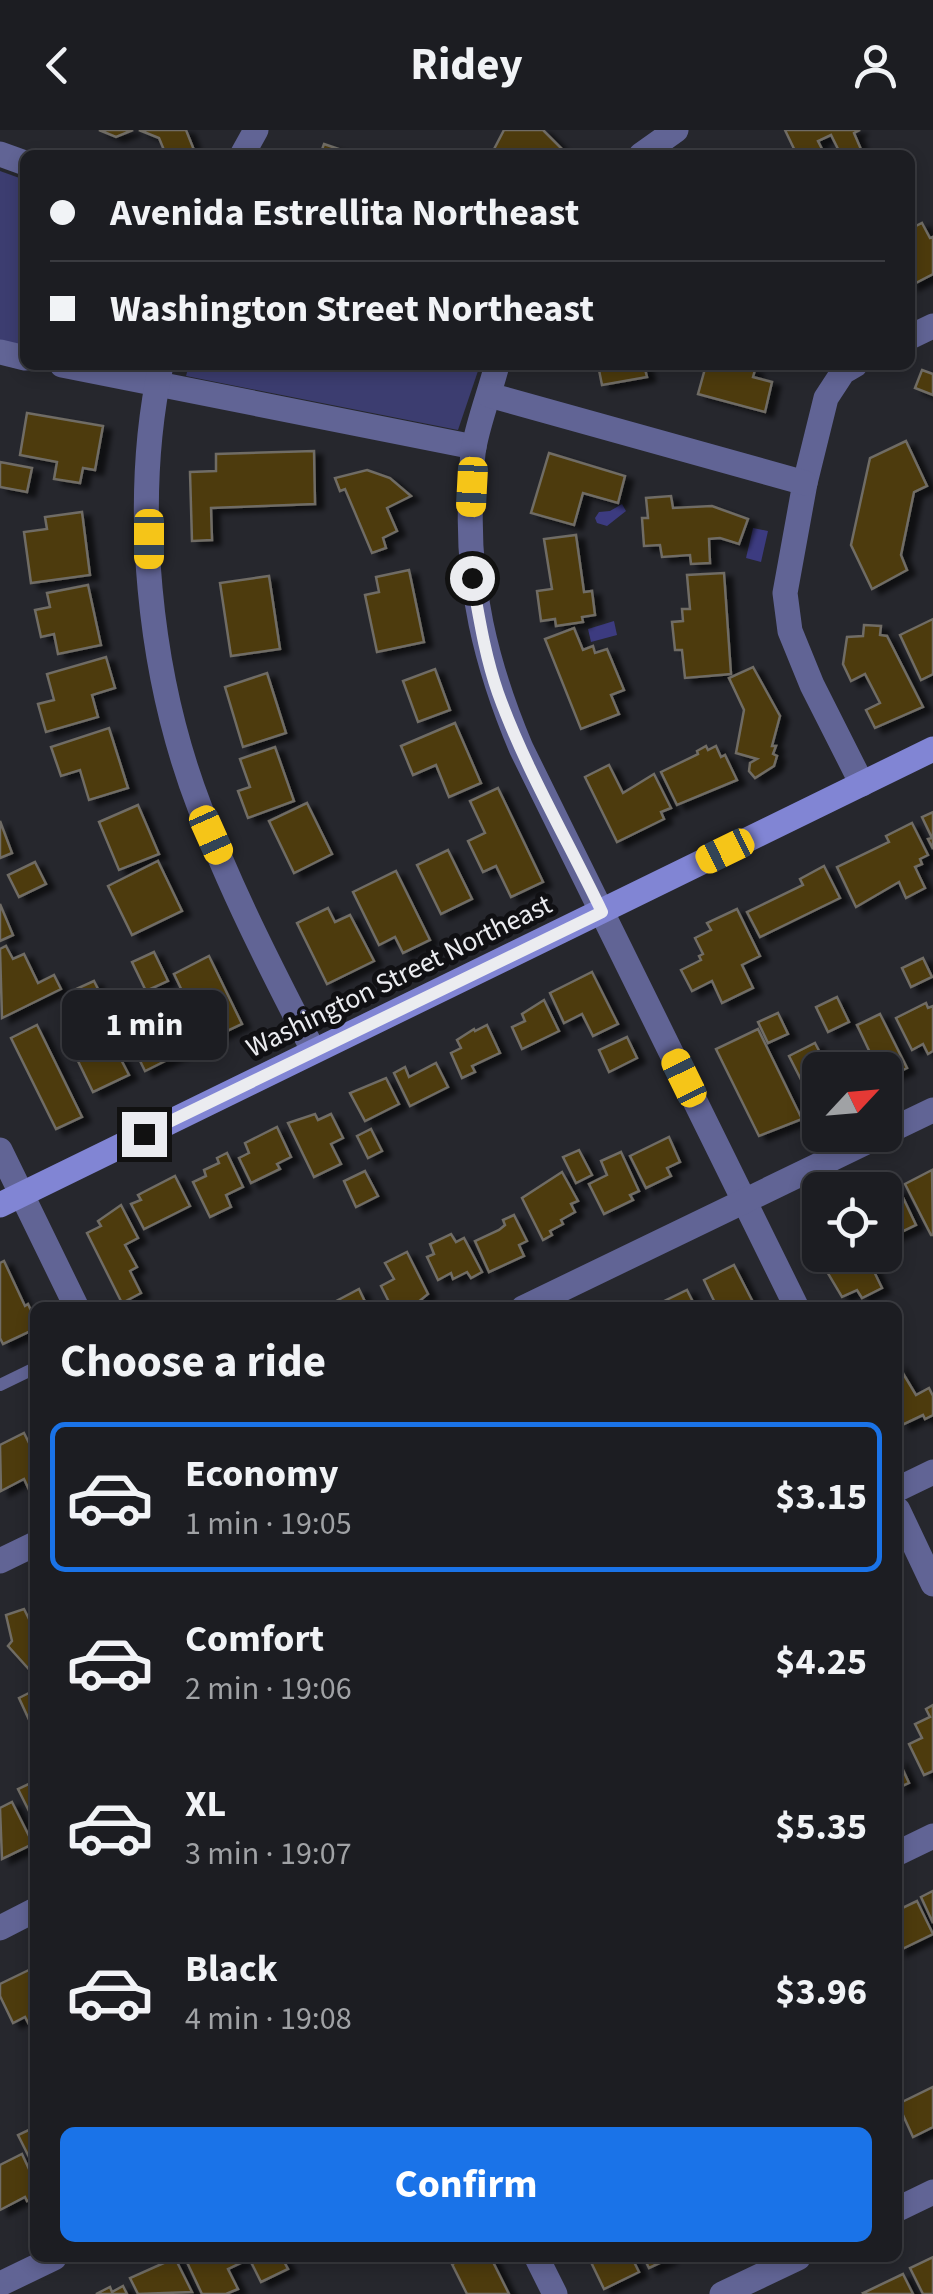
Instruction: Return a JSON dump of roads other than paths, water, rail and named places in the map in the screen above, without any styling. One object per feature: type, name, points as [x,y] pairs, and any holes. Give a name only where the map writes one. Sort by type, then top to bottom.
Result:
[{"type":"street","points":[[649,150],[676,130]]},
{"type":"street","points":[[111,370],[160,375],[474,447]]},
{"type":"street","points":[[496,370],[474,447],[470,526],[472,578],[497,692],[794,1302]]},
{"type":"street","points":[[846,370],[826,398],[805,482],[785,593],[790,631],[812,685],[862,784]]},
{"type":"street","points":[[160,375],[148,476],[149,570],[165,684],[200,808],[313,1050]]},
{"type":"street","points":[[489,395],[805,482]]},
{"type":"street","name":"Washington Street Northeast","points":[[11,1199],[933,750]]},
{"type":"street","points":[[902,1125],[933,1110]]},
{"type":"street","points":[[0,1150],[11,1199],[73,1302]]},
{"type":"street","points":[[535,1302],[845,1152]]},
{"type":"street","points":[[902,1487],[933,1472]]},
{"type":"street","points":[[902,1518],[933,1584]]},
{"type":"street","points":[[0,1562],[30,1547]]},
{"type":"street","points":[[902,1851],[933,1836]]},
{"type":"street","points":[[0,1928],[30,1913]]},
{"type":"street","points":[[902,2207],[933,2192]]},
{"type":"street","points":[[0,2284],[46,2262]]},
{"type":"street","points":[[539,2262],[555,2294]]},
{"type":"street","points":[[722,2294],[790,2262]]},
{"type":"lane","points":[[0,1385],[30,1370]]}]
